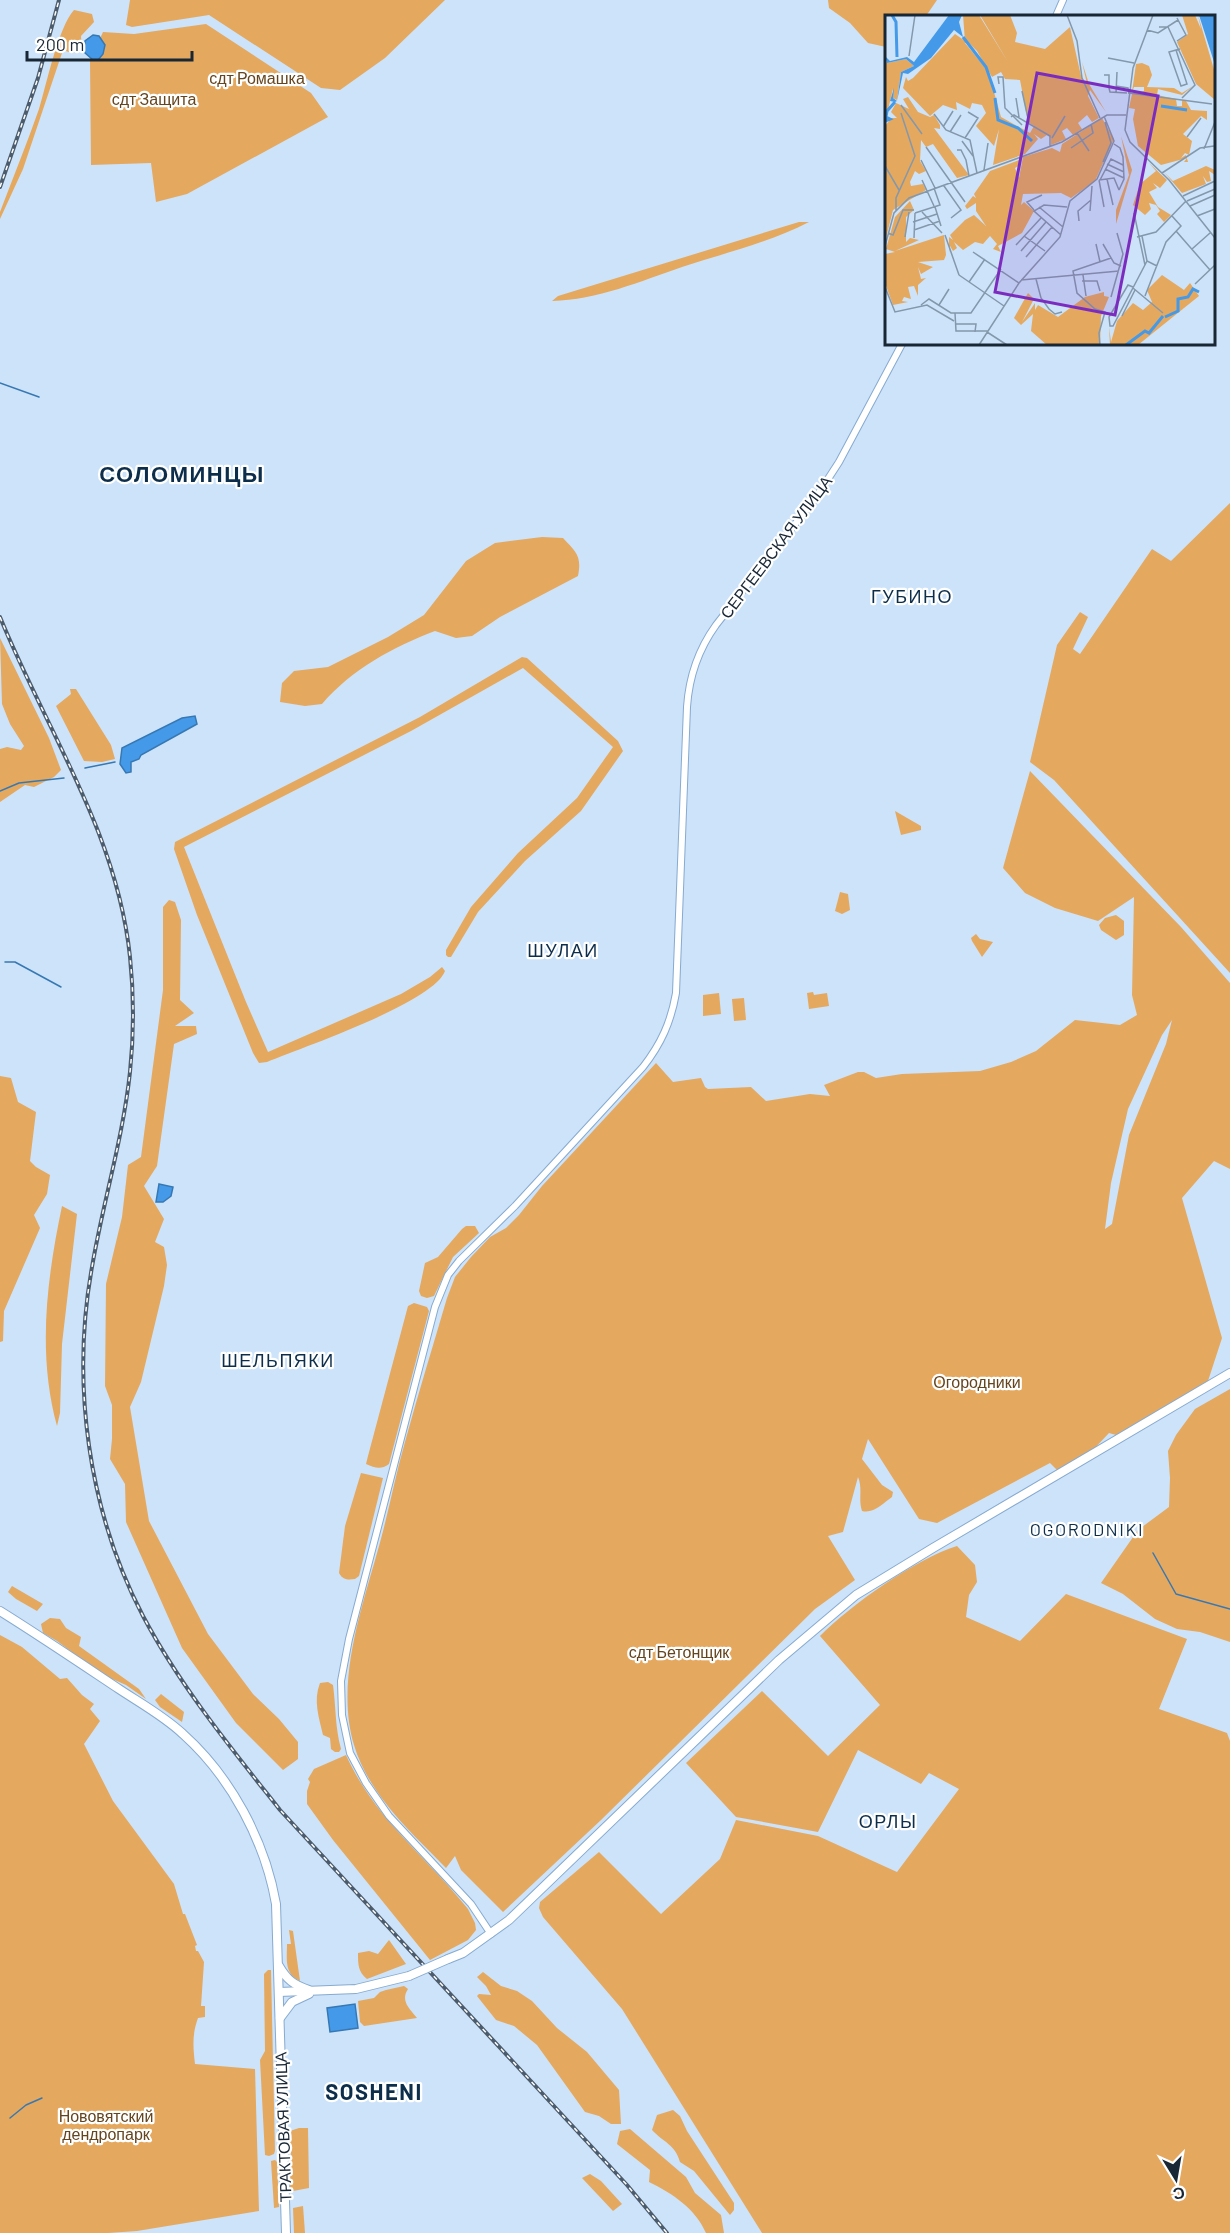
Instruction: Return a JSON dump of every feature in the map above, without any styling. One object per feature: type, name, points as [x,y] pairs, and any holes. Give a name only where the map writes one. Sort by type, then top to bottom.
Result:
[{"type":"main road","points":[[0,1611],[183,1733],[214,1767],[259,1842],[266,1863],[276,1904],[279,1992],[356,1989],[409,1976],[463,1953],[491,1934],[525,1905],[779,1660],[856,1595],[1230,1373]]},
{"type":"main road","points":[[278,1965],[292,1983],[319,1992]]},
{"type":"main road","name":"ТРАКТОВАЯ УЛИЦА","points":[[279,1992],[286,2233]]},
{"type":"main road","points":[[279,2021],[292,2002],[319,1992]]},
{"type":"street","points":[[1056,15],[1063,0]]},
{"type":"street","name":"СЕРГЕЕВСКАЯ УЛИЦА","points":[[491,1934],[471,1904],[389,1816],[355,1764],[346,1742],[342,1715],[340,1695],[343,1664],[435,1308],[448,1275],[644,1067],[658,1048],[669,1023],[676,993],[688,688],[704,642],[818,496],[839,462],[901,345]]},
{"type":"green space","points":[[130,0],[445,0],[385,58],[340,90],[321,88],[209,15],[132,27],[126,25]]},
{"type":"green space","points":[[828,0],[937,0],[927,15],[885,15],[885,47],[868,43],[850,23],[829,8]]},
{"type":"green space","points":[[74,10],[92,14],[94,22],[81,36],[82,50],[72,53],[63,50],[23,169],[0,219],[0,212],[39,109],[58,42]]},
{"type":"green space","name":"сдт Защита","points":[[206,24],[311,93],[328,117],[187,194],[156,202],[151,163],[91,165],[90,60],[103,32],[134,34]]},
{"type":"green space","points":[[799,222],[809,222],[762,242],[618,289],[586,297],[552,301],[558,296]]},
{"type":"green space","points":[[1230,503],[1230,973],[1054,780],[1030,762],[1057,645],[1080,612],[1088,617],[1073,649],[1080,654],[1152,549],[1171,561]]},
{"type":"green space","points":[[542,537],[563,538],[568,543],[578,559],[578,576],[500,617],[472,636],[456,638],[435,631],[404,644],[374,660],[346,680],[322,704],[305,706],[280,702],[282,683],[294,671],[328,667],[388,637],[424,615],[466,561],[495,543]]},
{"type":"green space","points":[[0,638],[49,738],[61,770],[54,777],[34,787],[25,785],[0,802],[0,749],[7,747],[21,750],[24,746],[10,724],[2,704]]},
{"type":"green space","points":[[522,657],[527,658],[618,741],[623,751],[581,811],[525,861],[478,912],[451,957],[446,955],[446,950],[471,907],[518,853],[577,798],[613,747],[523,668],[411,731],[184,847],[268,1052],[401,994],[442,967],[445,971],[435,983],[417,997],[393,1010],[336,1035],[259,1063],[197,915],[174,849],[175,842],[420,717]]},
{"type":"green space","points":[[70,689],[76,689],[111,745],[115,759],[102,762],[84,761],[56,706],[71,694]]},
{"type":"green space","points":[[1030,771],[1181,927],[1230,983],[1230,1169],[1214,1161],[1182,1198],[1222,1338],[1208,1381],[1137,1425],[1116,1435],[1109,1433],[1091,1452],[1058,1471],[1050,1463],[937,1523],[919,1519],[868,1439],[862,1459],[882,1485],[893,1492],[892,1497],[874,1509],[862,1511],[858,1477],[843,1532],[828,1536],[855,1580],[815,1609],[601,1820],[503,1912],[461,1870],[455,1856],[446,1868],[392,1812],[361,1763],[354,1745],[349,1719],[350,1666],[360,1612],[410,1424],[455,1277],[490,1237],[506,1228],[519,1215],[542,1186],[656,1063],[673,1082],[701,1078],[708,1089],[751,1087],[766,1101],[810,1094],[830,1096],[824,1085],[858,1072],[864,1072],[876,1078],[902,1074],[980,1071],[1011,1062],[1036,1051],[1075,1020],[1120,1025],[1137,1015],[1132,995],[1134,897],[1098,921],[1055,908],[1025,893],[1003,868]],"holes":[[[1172,1020],[1166,1044],[1129,1135],[1112,1224],[1105,1229],[1111,1183],[1128,1109],[1162,1035]]]},
{"type":"green space","points":[[895,811],[921,826],[921,830],[901,835]]},
{"type":"green space","points":[[840,892],[848,894],[850,910],[842,914],[835,911]]},
{"type":"green space","points":[[169,900],[175,902],[181,920],[180,1000],[194,1013],[175,1026],[196,1026],[197,1034],[174,1044],[157,1166],[144,1186],[164,1219],[155,1242],[164,1247],[167,1265],[141,1382],[130,1407],[149,1521],[208,1634],[253,1694],[279,1719],[298,1742],[298,1759],[283,1770],[236,1723],[182,1648],[126,1522],[125,1484],[110,1459],[112,1405],[105,1386],[106,1284],[122,1217],[128,1165],[141,1157],[163,990],[163,907]]},
{"type":"green space","points":[[1116,915],[1124,921],[1124,935],[1116,940],[1101,930],[1099,925],[1105,918]]},
{"type":"green space","points":[[976,934],[980,939],[993,942],[982,957],[971,938]]},
{"type":"green space","points":[[813,992],[814,995],[827,993],[829,1006],[809,1009],[807,993]]},
{"type":"green space","points":[[719,993],[721,1014],[703,1016],[703,995]]},
{"type":"green space","points":[[744,998],[746,1020],[734,1021],[732,999]]},
{"type":"green space","points":[[0,1076],[11,1078],[18,1102],[36,1112],[30,1161],[50,1175],[47,1194],[34,1215],[40,1228],[4,1311],[3,1341],[0,1342]]},
{"type":"green space","points":[[62,1206],[77,1214],[62,1344],[60,1413],[57,1426],[47,1371],[46,1316],[52,1260]]},
{"type":"green space","points":[[466,1226],[475,1226],[479,1233],[453,1257],[434,1296],[427,1298],[421,1296],[419,1291],[425,1263],[438,1257]]},
{"type":"green space","points":[[414,1303],[427,1307],[429,1311],[389,1464],[381,1468],[375,1467],[366,1464],[408,1306]]},
{"type":"green space","points":[[1230,1389],[1230,1642],[1200,1632],[1177,1629],[1155,1619],[1123,1594],[1101,1583],[1138,1530],[1169,1507],[1168,1451],[1176,1435],[1195,1409]]},
{"type":"green space","points":[[361,1473],[383,1478],[359,1576],[355,1579],[348,1579],[339,1573],[345,1526]]},
{"type":"green space","points":[[957,1546],[975,1565],[977,1582],[969,1595],[966,1617],[1020,1641],[1066,1594],[1187,1639],[1159,1709],[1227,1733],[1230,1741],[1230,2233],[762,2233],[622,2009],[543,1917],[539,1908],[540,1902],[599,1852],[661,1914],[720,1859],[736,1820],[818,1836],[897,1872],[959,1789],[929,1773],[921,1784],[858,1750],[818,1832],[736,1817],[686,1763],[762,1691],[828,1756],[880,1705],[820,1636],[884,1584],[922,1561]]},
{"type":"green space","points":[[12,1586],[43,1604],[37,1611],[16,1599],[8,1592]]},
{"type":"green space","points":[[50,1618],[60,1619],[66,1628],[81,1637],[79,1646],[139,1689],[146,1699],[126,1685],[101,1674],[43,1633],[41,1624]]},
{"type":"green space","name":"Нововятский дендропарк","points":[[0,1635],[22,1647],[60,1679],[67,1678],[82,1695],[94,1704],[90,1709],[100,1721],[84,1744],[113,1801],[174,1884],[183,1914],[185,1914],[197,1945],[195,1946],[196,1951],[204,1962],[201,2006],[205,2006],[205,2017],[198,2018],[195,2030],[193,2046],[195,2064],[255,2069],[259,2211],[137,2231],[0,2233]]},
{"type":"green space","points":[[328,1682],[333,1685],[341,1749],[339,1752],[331,1749],[330,1738],[323,1735],[317,1709],[320,1683]]},
{"type":"green space","points":[[161,1694],[184,1712],[182,1722],[160,1707],[155,1700]]},
{"type":"green space","points":[[346,1755],[371,1799],[386,1818],[468,1909],[476,1930],[468,1940],[430,1960],[333,1840],[307,1804],[310,1782],[308,1779],[314,1769]]},
{"type":"green space","points":[[289,1930],[293,1931],[300,1981],[291,1974],[288,1966],[287,1944],[291,1944]]},
{"type":"green space","points":[[389,1940],[406,1964],[367,1979],[360,1971],[358,1953],[369,1951],[378,1954]]},
{"type":"green space","points":[[271,1970],[275,2151],[269,2156],[265,2155],[260,2060],[265,2051],[264,1974]]},
{"type":"green space","points":[[483,1972],[501,1986],[517,1991],[532,2001],[557,2028],[587,2052],[619,2090],[621,2124],[611,2124],[599,2116],[585,2112],[537,2045],[514,2026],[496,2020],[477,1996],[479,1994],[491,1995],[477,1977]]},
{"type":"green space","points":[[404,1986],[408,1989],[405,2001],[417,2018],[364,2026],[360,2022],[358,2001],[374,1998],[380,1992]]},
{"type":"green space","points":[[673,2110],[680,2116],[687,2131],[734,2203],[734,2210],[730,2215],[694,2171],[680,2162],[672,2147],[652,2130],[657,2115]]},
{"type":"green space","points":[[308,2128],[309,2188],[293,2191],[290,2187],[291,2154],[288,2136],[290,2131]]},
{"type":"green space","points":[[630,2129],[686,2177],[695,2193],[721,2215],[724,2233],[706,2233],[689,2209],[649,2182],[650,2170],[617,2144],[620,2131]]},
{"type":"green space","points":[[271,2161],[277,2162],[279,2207],[274,2208]]},
{"type":"green space","points":[[590,2174],[601,2181],[622,2204],[613,2211],[582,2178]]},
{"type":"green space","points":[[303,2206],[305,2233],[294,2233],[293,2208]]},
{"type":"water","points":[[93,35],[99,36],[105,45],[103,54],[98,60],[93,60],[84,52],[85,41]]},
{"type":"water","points":[[195,716],[197,724],[141,755],[139,759],[131,762],[131,772],[126,773],[120,764],[122,748],[182,718]]},
{"type":"water","points":[[159,1184],[173,1187],[171,1196],[163,1202],[156,1202]]},
{"type":"water","points":[[355,2004],[358,2028],[330,2032],[327,2008]]},
{"type":"waterway","points":[[0,383],[39,397]]},
{"type":"waterway","points":[[85,768],[115,762]]},
{"type":"waterway","points":[[0,791],[19,783],[64,778]]},
{"type":"waterway","points":[[5,962],[15,962],[61,987]]},
{"type":"waterway","points":[[1153,1553],[1176,1594],[1230,1609]]},
{"type":"waterway","points":[[10,2118],[26,2105],[42,2098]]},
{"type":"railway","points":[[0,187],[38,78],[59,0]]},
{"type":"railway","points":[[0,617],[95,824],[111,867],[123,911],[130,957],[133,1014],[130,1072],[123,1121],[92,1267],[83,1356],[84,1401],[97,1490],[124,1576],[143,1616],[173,1667],[207,1716],[280,1810],[627,2185],[667,2233]]},
{"type":"district","name":"СОЛОМИНЦЫ","points":[[182,474]]},
{"type":"district","name":"ГУБИНО","points":[[912,597]]},
{"type":"district","name":"ШУЛАИ","points":[[563,951]]},
{"type":"district","name":"ШЕЛЬПЯКИ","points":[[278,1361]]},
{"type":"district","name":"OGORODNIKI","points":[[1087,1530]]},
{"type":"district","name":"ОРЛЫ","points":[[888,1822]]},
{"type":"district","name":"SOSHENI","points":[[374,2092]]},
{"type":"park label","name":"сдт Ромашка","points":[[257,78]]},
{"type":"park label","name":"Огородники","points":[[977,1382]]},
{"type":"park label","name":"сдт Бетонщик","points":[[679,1652]]}]
